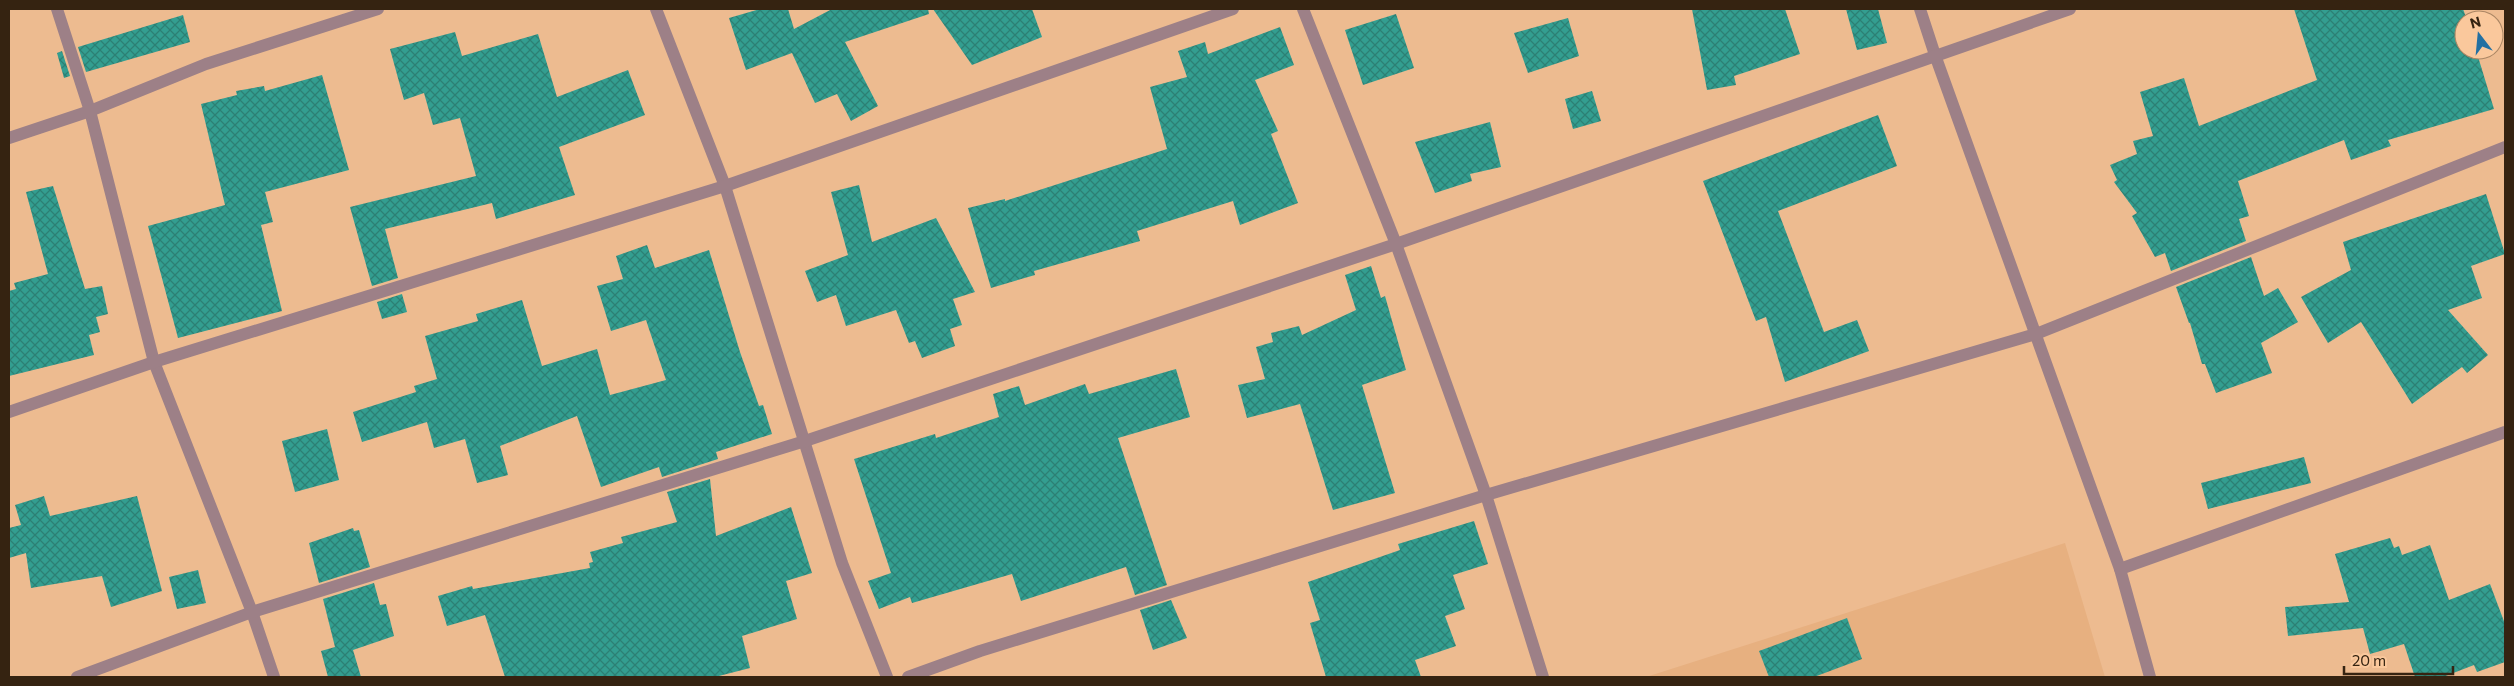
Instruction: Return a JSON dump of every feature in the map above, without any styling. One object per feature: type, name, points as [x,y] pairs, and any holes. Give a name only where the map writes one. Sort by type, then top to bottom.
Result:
[{"type":"street","points":[[57,9],[90,111],[154,362],[252,612],[274,677]]},
{"type":"street","points":[[9,138],[90,111],[206,64],[378,9]]},
{"type":"street","points":[[656,9],[725,186],[842,563],[887,677]]},
{"type":"street","points":[[9,412],[154,362],[725,186],[1233,9]]},
{"type":"street","points":[[1303,9],[1396,244],[1486,494],[1543,677]]},
{"type":"street","points":[[1920,9],[2120,568],[2150,677]]},
{"type":"street","points":[[77,677],[252,612],[805,441],[1396,244],[2070,9]]},
{"type":"street","points":[[908,677],[980,651],[1486,494],[2036,334],[2505,147]]},
{"type":"street","points":[[2120,568],[2505,432]]},
{"type":"shaded area","points":[[2065,543],[2105,677],[1646,677]]},
{"type":"building","points":[[760,9],[788,9],[794,29],[832,9],[928,9],[929,14],[845,42],[878,106],[851,121],[837,94],[815,103],[792,53],[746,70],[729,18]]},
{"type":"building","points":[[933,9],[1032,9],[1042,37],[972,65]]},
{"type":"building","points":[[1692,9],[1785,9],[1800,54],[1734,76],[1736,85],[1707,90]]},
{"type":"building","points":[[1846,9],[1878,9],[1887,43],[1857,50]]},
{"type":"building","points":[[2294,9],[2463,9],[2454,10],[2454,60],[2479,60],[2494,109],[2388,140],[2391,146],[2351,160],[2344,140],[2238,181],[2249,216],[2239,219],[2246,241],[2171,271],[2165,253],[2155,257],[2132,216],[2137,213],[2114,182],[2117,180],[2110,165],[2137,154],[2133,141],[2153,136],[2140,92],[2184,78],[2199,126],[2317,80]]},
{"type":"building","points":[[1396,14],[1414,68],[1363,85],[1345,30]]},
{"type":"building","points":[[183,15],[190,42],[86,72],[78,47]]},
{"type":"building","points":[[1568,18],[1579,56],[1528,73],[1514,33]]},
{"type":"building","points":[[1280,27],[1294,65],[1255,80],[1278,131],[1271,134],[1298,203],[1240,225],[1233,201],[1137,231],[1140,241],[1034,271],[1035,275],[991,288],[968,208],[1005,199],[1005,201],[1167,149],[1150,87],[1187,77],[1178,51],[1205,42],[1208,54]]},
{"type":"building","points":[[455,32],[462,56],[538,34],[557,97],[628,70],[645,115],[559,147],[575,195],[496,219],[492,203],[385,229],[398,278],[372,286],[350,207],[476,176],[460,118],[433,125],[424,93],[404,100],[390,49]]},
{"type":"building","points":[[62,51],[70,76],[64,78],[57,53]]},
{"type":"building","points":[[322,75],[349,170],[265,192],[273,222],[261,225],[282,311],[178,338],[148,226],[225,205],[201,104],[237,95],[236,91],[264,86],[265,91]]},
{"type":"building","points":[[1592,91],[1601,121],[1573,129],[1565,99]]},
{"type":"building","points":[[1878,115],[1897,166],[1778,211],[1824,332],[1857,320],[1869,351],[1785,382],[1766,317],[1756,321],[1703,181]]},
{"type":"building","points":[[1490,122],[1501,167],[1470,174],[1472,181],[1435,193],[1415,142]]},
{"type":"building","points":[[859,185],[872,242],[936,218],[975,292],[953,299],[962,325],[950,329],[955,346],[922,358],[915,341],[909,343],[896,310],[846,326],[836,295],[817,302],[805,271],[848,255],[831,192]]},
{"type":"building","points":[[53,186],[85,289],[102,286],[108,314],[96,317],[100,332],[89,335],[94,355],[9,376],[9,291],[16,289],[14,283],[48,274],[26,192]]},
{"type":"building","points":[[2486,194],[2505,254],[2471,266],[2482,298],[2448,310],[2488,355],[2467,373],[2462,367],[2412,404],[2361,322],[2328,343],[2301,297],[2351,270],[2343,242]]},
{"type":"building","points":[[647,245],[655,268],[709,250],[740,352],[759,406],[763,405],[772,434],[716,452],[718,459],[662,477],[659,467],[601,487],[577,416],[500,446],[508,475],[477,483],[465,439],[434,448],[427,422],[362,442],[353,412],[416,392],[414,386],[437,379],[425,336],[478,321],[476,314],[522,300],[542,366],[597,349],[610,395],[666,380],[646,320],[611,331],[597,286],[623,279],[616,256]]},
{"type":"building","points":[[2251,257],[2264,296],[2278,288],[2298,322],[2261,343],[2272,373],[2216,393],[2205,364],[2202,364],[2190,323],[2176,287]]},
{"type":"building","points":[[1371,266],[1381,298],[1385,296],[1406,370],[1362,385],[1395,493],[1333,510],[1300,404],[1247,418],[1238,385],[1265,379],[1256,347],[1273,342],[1271,333],[1299,326],[1302,335],[1356,310],[1345,275]]},
{"type":"building","points":[[402,294],[407,312],[382,319],[377,302]]},
{"type":"building","points":[[1176,369],[1190,417],[1118,438],[1167,585],[1135,595],[1126,567],[1021,601],[1012,574],[912,603],[910,597],[879,609],[868,581],[891,573],[854,459],[935,434],[936,438],[999,417],[993,394],[1019,386],[1025,405],[1085,384],[1089,394]]},
{"type":"building","points":[[327,429],[339,480],[295,492],[282,441]]},
{"type":"building","points":[[2304,457],[2311,483],[2208,509],[2201,483]]},
{"type":"building","points":[[710,479],[716,536],[791,507],[812,573],[786,581],[797,619],[742,636],[750,668],[715,677],[505,677],[485,615],[447,626],[438,596],[472,586],[473,589],[590,568],[589,563],[593,562],[590,552],[623,543],[621,537],[677,522],[667,492]]},
{"type":"building","points":[[44,496],[50,516],[137,496],[162,591],[111,607],[102,576],[31,588],[26,553],[9,558],[9,528],[21,525],[15,505]]},
{"type":"building","points":[[1474,521],[1488,564],[1453,575],[1465,609],[1445,616],[1456,646],[1415,660],[1421,677],[1326,677],[1310,623],[1320,620],[1308,582],[1400,550],[1398,544]]},
{"type":"building","points":[[353,528],[354,531],[359,530],[370,567],[319,583],[309,543]]},
{"type":"building","points":[[2390,538],[2394,548],[2399,546],[2402,555],[2430,545],[2449,600],[2490,584],[2505,624],[2505,662],[2477,672],[2474,665],[2443,677],[2415,677],[2404,644],[2370,654],[2363,628],[2288,636],[2285,607],[2349,602],[2335,554]]},
{"type":"building","points":[[198,570],[206,603],[177,609],[169,577]]},
{"type":"building","points":[[374,583],[380,605],[386,604],[394,636],[353,650],[361,677],[328,677],[321,651],[335,647],[323,599]]},
{"type":"building","points":[[1171,600],[1187,638],[1153,650],[1140,610]]},
{"type":"building","points":[[1847,618],[1862,659],[1814,677],[1769,677],[1759,651]]}]
